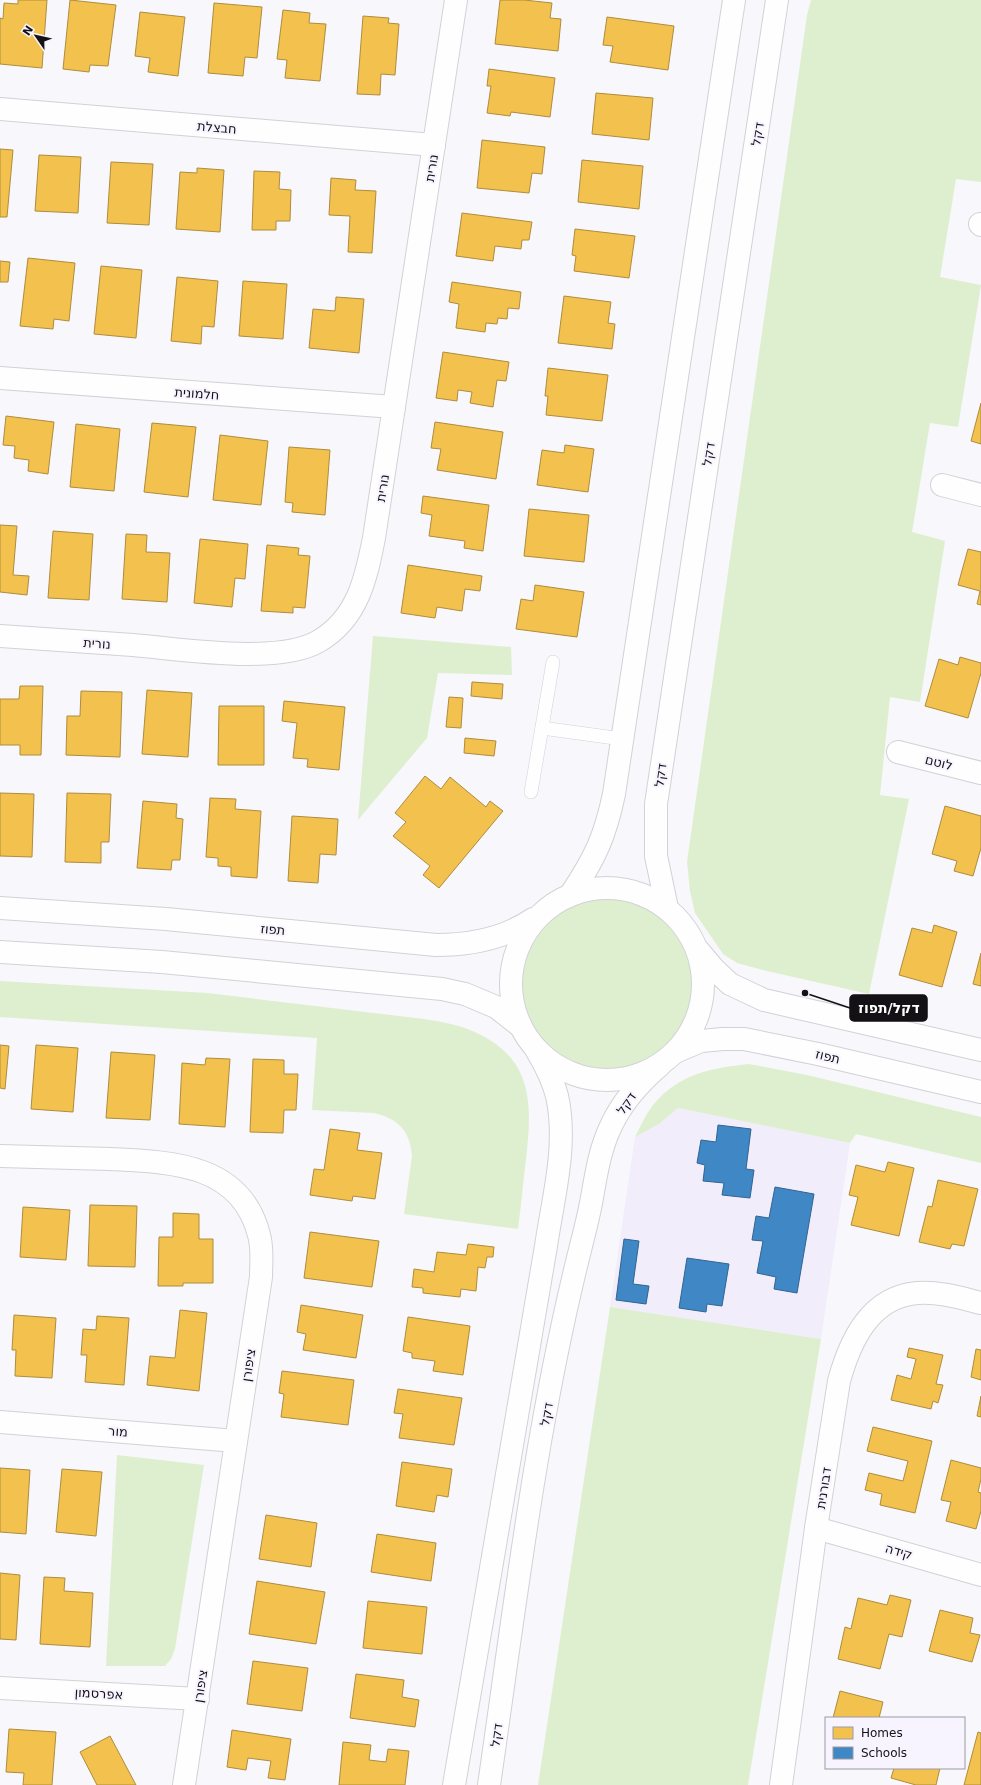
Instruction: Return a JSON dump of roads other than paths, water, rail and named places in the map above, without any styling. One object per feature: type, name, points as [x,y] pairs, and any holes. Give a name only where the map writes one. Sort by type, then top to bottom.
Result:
[{"type":"street","name":"נורית","points":[[0,636],[248,654],[273,653],[297,650],[319,642],[338,627],[354,606],[366,577],[374,538],[456,0]]},
{"type":"street","points":[[571,894],[590,866],[603,836],[612,801],[734,0]]},
{"type":"street","name":"דקל","points":[[667,908],[656,856],[656,804],[777,0]]},
{"type":"street","name":"חבצלת","points":[[0,109],[434,145]]},
{"type":"street","name":"חלמונית","points":[[0,378],[394,407]]},
{"type":"street","points":[[942,485],[981,495]]},
{"type":"street","name":"לוטם","points":[[898,752],[981,773]]},
{"type":"street","points":[[607,887],[626,889],[644,894],[667,908],[688,930],[696,947],[702,971],[704,983],[702,1002],[690,1032],[667,1059],[643,1074],[625,1079],[606,1081],[588,1079],[570,1073],[552,1064],[526,1037],[512,1002],[510,984],[512,965],[517,947],[527,930],[539,914],[554,903],[571,894],[588,888],[607,887]]},
{"type":"street","name":"תפוז","points":[[0,908],[173,920],[436,945],[464,944],[485,941],[514,930],[539,914]]},
{"type":"street","points":[[696,947],[714,969],[730,984],[764,1000],[981,1050]]},
{"type":"street","points":[[0,952],[183,964],[442,989],[465,994],[496,1006],[520,1025]]},
{"type":"street","name":"תפוז","points":[[667,1059],[701,1042],[723,1039],[744,1039],[818,1054],[981,1092]]},
{"type":"street","points":[[454,1785],[546,1246],[559,1156],[560,1124],[556,1096],[547,1068],[538,1051]]},
{"type":"street","name":"דקל","points":[[489,1785],[528,1516],[563,1316],[591,1204],[599,1158],[610,1127],[626,1100],[645,1078],[667,1059]]},
{"type":"street","name":"ציפורן","points":[[0,1156],[147,1161],[180,1164],[206,1172],[228,1184],[243,1199],[253,1216],[258,1229],[262,1256],[261,1277],[184,1785]]},
{"type":"street","name":"דבורנית","points":[[781,1785],[816,1528],[840,1381],[845,1360],[853,1341],[864,1323],[878,1308],[896,1298],[917,1293],[943,1294],[981,1303]]},
{"type":"street","name":"מור","points":[[0,1422],[236,1440]]},
{"type":"street","name":"קידה","points":[[816,1528],[981,1575]]},
{"type":"street","name":"אפרסמון","points":[[0,1688],[198,1699]]},
{"type":"lane","points":[[532,792],[553,662]]},
{"type":"lane","points":[[542,728],[622,739]]},
{"type":"place","name":"דקל/תפוז","points":[[805,993]]}]
